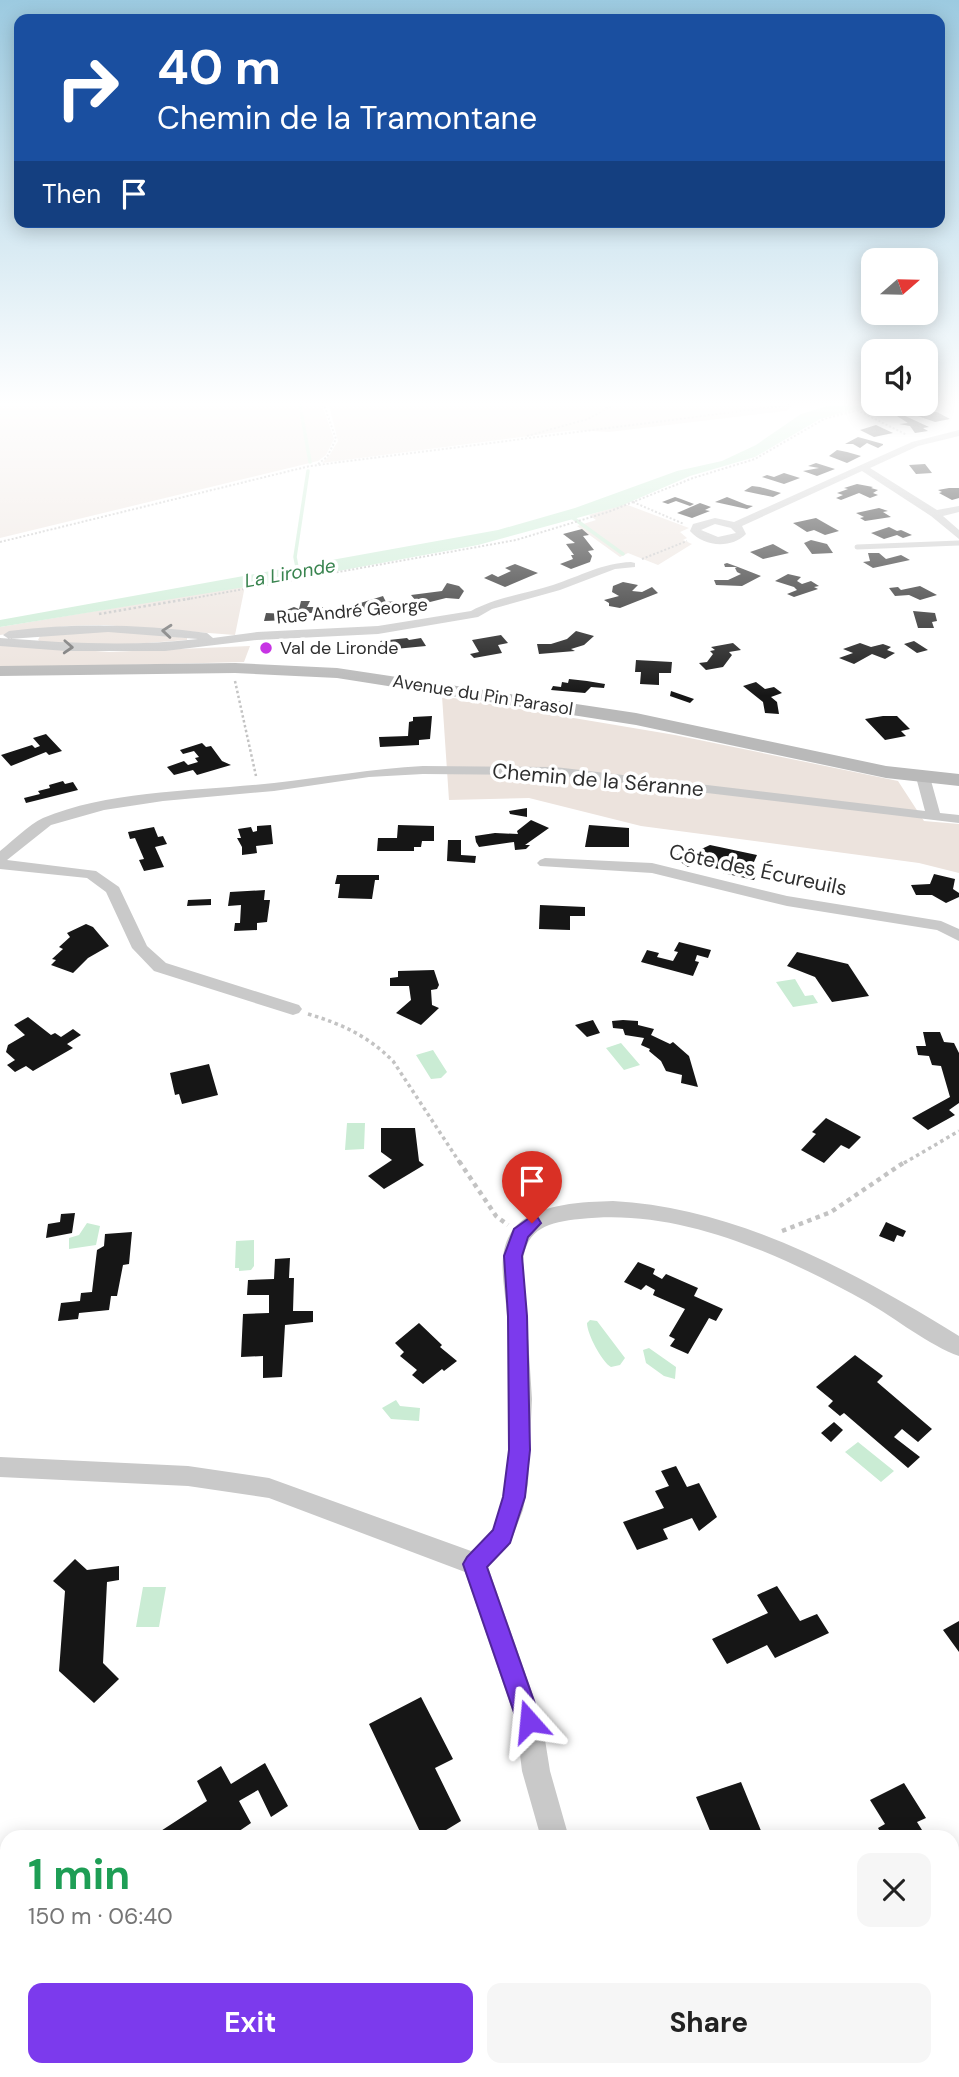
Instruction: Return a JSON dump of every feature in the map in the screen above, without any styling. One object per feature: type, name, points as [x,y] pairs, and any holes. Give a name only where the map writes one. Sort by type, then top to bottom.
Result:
[{"type":"street","points":[[735,525],[741,532],[734,538],[717,540],[698,533],[700,524],[710,522],[735,525],[787,502]]},
{"type":"street","points":[[916,502],[935,514],[959,536]]},
{"type":"street","points":[[935,514],[959,509]]},
{"type":"street","name":"Rue André George","points":[[0,639],[66,647],[152,648],[378,630],[474,614],[488,606],[556,588],[613,566],[631,565]]},
{"type":"street","name":"Rue André George","points":[[0,639],[53,629],[108,628],[178,632],[235,640]]},
{"type":"street","name":"Avenue du Pin Parasol","points":[[0,671],[245,668],[327,672],[622,717],[838,763],[959,780]]},
{"type":"street","name":"Chemin de la Séranne","points":[[0,858],[46,822],[123,802],[258,788],[369,772],[452,769],[555,771],[870,810],[959,818]]},
{"type":"street","points":[[923,777],[934,816]]},
{"type":"street","name":"Côte des Écureuils","points":[[545,863],[652,868],[787,901],[941,926],[959,936]]},
{"type":"street","points":[[0,864],[91,874],[113,890],[140,948],[160,967],[293,1009]]},
{"type":"street","points":[[474,1564],[502,1535],[514,1497],[520,1450],[518,1316],[513,1256],[520,1234],[532,1223],[568,1213],[616,1208],[670,1213],[769,1245],[858,1285],[959,1347]]},
{"type":"street","points":[[0,1467],[188,1476],[269,1488],[474,1564]]},
{"type":"street","points":[[474,1564],[529,1721],[536,1771],[553,1830]]},
{"type":"lane","points":[[857,547],[959,542]]},
{"type":"path","points":[[0,542],[159,502]]},
{"type":"path","points":[[99,614],[455,553],[516,540],[633,502],[698,533]]},
{"type":"path","points":[[631,565],[698,533]]},
{"type":"path","points":[[235,679],[258,788]]},
{"type":"path","points":[[293,1009],[352,1026],[384,1051],[408,1081],[496,1216],[520,1234]]},
{"type":"path","points":[[769,1245],[776,1235],[831,1212],[909,1159],[959,1131]]},
{"type":"shaded area","points":[[0,502],[149,502],[0,538]]},
{"type":"shaded area","points":[[625,504],[689,528],[680,532],[687,538],[683,540],[692,544],[658,565],[628,553],[620,557],[577,526],[596,520],[589,515]]},
{"type":"shaded area","points":[[245,586],[235,635],[104,625],[67,626],[0,635],[0,627]]},
{"type":"shaded area","points":[[52,631],[136,632],[187,640],[120,645],[38,640],[40,636]]},
{"type":"shaded area","points":[[0,644],[109,652],[250,646],[244,662],[0,668]]},
{"type":"shaded area","points":[[442,696],[675,735],[898,781],[924,821],[959,824],[959,873],[919,863],[641,826],[529,798],[449,800]]},
{"type":"water","name":"La Lironde","points":[[592,502],[630,502],[478,545],[301,578],[0,627],[0,620],[498,530]]},
{"type":"water","points":[[795,979],[805,996],[813,995],[818,1003],[793,1007],[776,982]]},
{"type":"water","points":[[621,1043],[640,1065],[624,1070],[606,1048]]},
{"type":"water","points":[[433,1050],[447,1072],[441,1078],[431,1079],[416,1055]]},
{"type":"water","points":[[347,1123],[365,1123],[364,1149],[345,1150]]},
{"type":"water","points":[[87,1223],[100,1226],[96,1245],[69,1249],[69,1238],[79,1235]]},
{"type":"water","points":[[254,1240],[254,1266],[251,1270],[239,1271],[239,1268],[235,1268],[236,1241]]},
{"type":"water","points":[[590,1320],[597,1321],[625,1358],[620,1365],[611,1367],[599,1354],[588,1328],[587,1323]]},
{"type":"water","points":[[649,1348],[676,1367],[675,1379],[664,1376],[646,1363],[643,1350]]},
{"type":"water","points":[[396,1400],[400,1406],[420,1408],[419,1421],[391,1419],[382,1408]]},
{"type":"water","points":[[858,1442],[894,1471],[881,1482],[845,1452]]},
{"type":"water","points":[[143,1587],[166,1587],[159,1627],[136,1627]]},
{"type":"building","points":[[715,502],[739,502],[753,506],[747,509]]},
{"type":"building","points":[[700,503],[711,507],[705,510],[710,511],[692,518],[677,513]]},
{"type":"building","points":[[879,508],[888,511],[883,512],[891,517],[865,521],[860,518],[864,517],[856,513]]},
{"type":"building","points":[[816,518],[839,531],[825,535],[814,530],[807,532],[793,523]]},
{"type":"building","points":[[889,527],[912,535],[903,538],[897,535],[884,539],[871,533]]},
{"type":"building","points":[[582,529],[589,535],[583,536],[594,550],[588,551],[592,556],[590,562],[571,569],[560,564],[573,559],[571,555],[574,555],[566,544],[575,543],[563,534]]},
{"type":"building","points":[[811,540],[827,544],[833,553],[812,554],[804,543]]},
{"type":"building","points":[[773,544],[789,553],[763,559],[750,552]]},
{"type":"building","points":[[868,553],[879,553],[886,559],[901,555],[910,560],[873,568],[863,562],[870,561]]},
{"type":"building","points":[[727,563],[761,576],[742,586],[716,585],[714,580],[728,580],[741,574],[737,572],[737,567],[725,567],[724,564]]},
{"type":"building","points":[[515,564],[538,573],[505,587],[484,578],[492,574],[498,577],[511,571],[505,568]]},
{"type":"building","points":[[788,574],[801,577],[797,581],[802,584],[811,581],[819,586],[814,587],[818,589],[794,597],[787,594],[797,590],[775,581]]},
{"type":"building","points":[[623,582],[638,585],[632,591],[642,592],[652,587],[658,593],[620,608],[609,606],[604,600],[619,596],[612,592],[613,586]]},
{"type":"building","points":[[447,583],[459,586],[464,591],[459,599],[446,598],[426,603],[416,601],[411,595],[442,591]]},
{"type":"building","points":[[920,586],[937,595],[920,600],[909,595],[895,596],[889,588],[898,587],[901,590]]},
{"type":"building","points":[[383,596],[386,602],[397,601],[402,609],[359,613],[354,605]]},
{"type":"building","points":[[301,601],[310,601],[307,607],[323,607],[321,613],[308,613],[291,620],[264,621],[266,613],[288,614],[284,611],[294,607],[299,609]]},
{"type":"building","points":[[913,611],[935,613],[937,621],[932,622],[934,628],[918,628]]},
{"type":"building","points":[[576,631],[594,636],[584,645],[571,649],[575,651],[539,654],[537,644],[551,644],[567,639]]},
{"type":"building","points":[[501,635],[508,643],[498,645],[502,653],[474,658],[470,654],[479,652],[472,640]]},
{"type":"building","points":[[421,638],[426,646],[395,649],[386,655],[377,651],[383,647],[380,641]]},
{"type":"building","points":[[914,641],[928,650],[917,653],[904,644]]},
{"type":"building","points":[[733,643],[741,650],[729,652],[732,655],[723,667],[706,670],[699,663],[707,662],[713,654],[710,651],[715,650],[711,647]]},
{"type":"building","points":[[860,643],[871,647],[883,644],[891,647],[887,650],[895,653],[885,659],[872,654],[854,664],[839,658],[853,653],[843,649]]},
{"type":"building","points":[[636,660],[672,662],[671,673],[659,673],[659,685],[640,684],[641,672],[635,672]]},
{"type":"building","points":[[569,679],[605,684],[604,688],[591,687],[585,693],[551,690],[553,686],[561,687],[562,682],[568,683]]},
{"type":"building","points":[[756,682],[765,689],[774,687],[782,693],[771,697],[777,702],[779,714],[765,713],[763,702],[743,686]]},
{"type":"building","points":[[671,691],[694,699],[690,703],[670,696]]},
{"type":"building","points":[[432,716],[430,739],[419,740],[419,745],[380,747],[379,737],[408,736],[409,722],[413,721],[413,717]]},
{"type":"building","points":[[897,716],[910,729],[901,731],[906,736],[885,740],[865,719]]},
{"type":"building","points":[[46,734],[62,751],[49,755],[46,752],[11,766],[1,755],[32,745],[35,748],[40,746],[33,738]]},
{"type":"building","points":[[202,743],[206,747],[211,746],[222,761],[231,765],[197,775],[193,770],[174,775],[167,767],[184,761],[188,765],[198,762],[195,758],[199,757],[194,751],[183,754],[180,750]]},
{"type":"building","points":[[63,781],[65,784],[73,782],[78,790],[26,803],[24,798],[40,794],[38,791]]},
{"type":"building","points":[[527,808],[527,817],[510,814],[509,811]]},
{"type":"building","points":[[531,820],[549,828],[525,845],[530,845],[526,849],[515,850],[514,842],[479,847],[476,842],[475,836],[518,834],[517,831]]},
{"type":"building","points":[[271,825],[273,844],[256,846],[257,853],[242,855],[242,847],[237,838],[241,838],[238,829],[251,827],[253,832],[257,831],[257,826]]},
{"type":"building","points":[[398,825],[434,826],[434,841],[422,841],[421,847],[414,847],[414,851],[377,851],[378,838],[397,838]]},
{"type":"building","points":[[589,825],[629,828],[629,847],[585,847]]},
{"type":"building","points":[[154,827],[158,837],[163,836],[167,844],[155,847],[164,867],[144,871],[139,860],[144,859],[135,838],[130,839],[128,832]]},
{"type":"building","points":[[448,840],[461,840],[461,855],[476,856],[475,863],[447,861]]},
{"type":"building","points":[[710,845],[757,855],[750,871],[757,873],[754,880],[694,864],[688,867],[673,857],[690,848],[695,852]]},
{"type":"building","points":[[934,874],[955,879],[953,889],[959,893],[959,897],[946,903],[932,895],[916,895],[911,885],[930,884]]},
{"type":"building","points":[[337,875],[379,875],[379,880],[375,880],[372,899],[338,898],[340,884],[335,884]]},
{"type":"building","points":[[265,890],[264,900],[270,900],[267,922],[257,923],[257,930],[234,931],[235,923],[240,923],[241,905],[228,906],[230,892]]},
{"type":"building","points":[[211,899],[211,905],[187,906],[188,900]]},
{"type":"building","points":[[540,905],[585,907],[585,916],[570,916],[570,930],[539,929]]},
{"type":"building","points":[[86,924],[93,927],[109,946],[88,958],[73,973],[51,965],[56,960],[52,959],[63,949],[59,947],[70,937],[67,933]]},
{"type":"building","points":[[679,942],[711,950],[708,958],[697,955],[695,961],[699,962],[693,976],[641,962],[647,950],[659,953],[657,957],[673,961]]},
{"type":"building","points":[[797,952],[848,964],[869,996],[832,1002],[815,977],[787,966]]},
{"type":"building","points":[[434,970],[439,985],[437,989],[431,990],[432,1005],[439,1008],[421,1025],[396,1013],[411,1000],[409,986],[390,986],[390,978],[398,977],[398,971]]},
{"type":"building","points":[[28,1017],[51,1035],[55,1033],[61,1037],[73,1029],[81,1035],[67,1044],[73,1048],[33,1071],[26,1066],[15,1072],[7,1065],[15,1060],[6,1052],[8,1045],[25,1035],[14,1025]]},
{"type":"building","points":[[593,1020],[600,1033],[587,1037],[575,1025]]},
{"type":"building","points":[[612,1021],[638,1021],[638,1025],[654,1029],[651,1035],[670,1044],[673,1042],[689,1056],[698,1087],[681,1083],[682,1075],[666,1071],[650,1049],[641,1045],[644,1038],[625,1035],[623,1029],[613,1028]]},
{"type":"building","points":[[923,1032],[940,1032],[944,1042],[954,1043],[959,1053],[959,1103],[949,1110],[955,1115],[928,1130],[912,1118],[950,1097],[941,1066],[932,1065],[929,1056],[918,1055],[916,1046],[926,1046]]},
{"type":"building","points":[[209,1064],[218,1095],[182,1104],[179,1094],[175,1095],[170,1073]]},
{"type":"building","points":[[826,1118],[861,1137],[849,1149],[841,1145],[824,1163],[801,1150],[816,1134],[812,1132]]},
{"type":"building","points":[[381,1128],[415,1128],[419,1161],[424,1165],[384,1189],[368,1176],[392,1160],[381,1152]]},
{"type":"building","points":[[75,1213],[72,1233],[46,1238],[48,1224],[60,1222],[61,1214]]},
{"type":"building","points":[[886,1222],[906,1231],[903,1237],[897,1235],[894,1242],[879,1236]]},
{"type":"building","points":[[132,1232],[129,1264],[123,1265],[117,1296],[111,1296],[109,1310],[79,1313],[78,1319],[58,1321],[61,1303],[80,1301],[81,1293],[92,1292],[97,1250],[104,1246],[105,1234]]},
{"type":"building","points":[[290,1258],[289,1278],[294,1278],[293,1311],[313,1311],[313,1322],[285,1325],[282,1377],[263,1378],[263,1356],[241,1357],[243,1314],[269,1313],[269,1295],[247,1295],[248,1280],[274,1279],[275,1259]]},
{"type":"building","points":[[638,1262],[655,1269],[653,1274],[662,1279],[666,1274],[698,1288],[694,1296],[723,1309],[716,1321],[709,1318],[688,1354],[670,1346],[675,1339],[669,1336],[685,1309],[653,1295],[655,1290],[646,1285],[641,1290],[624,1282]]},
{"type":"building","points":[[419,1323],[442,1345],[440,1347],[457,1361],[423,1384],[412,1375],[417,1370],[400,1356],[404,1352],[395,1343]]},
{"type":"building","points":[[855,1355],[883,1376],[877,1382],[932,1429],[918,1442],[902,1429],[894,1437],[920,1457],[908,1468],[844,1413],[840,1416],[828,1406],[833,1401],[816,1387]]},
{"type":"building","points":[[834,1422],[843,1430],[831,1442],[821,1433]]},
{"type":"building","points":[[676,1466],[687,1487],[699,1483],[717,1517],[699,1531],[692,1518],[663,1529],[668,1539],[637,1550],[623,1522],[664,1508],[655,1491],[669,1486],[661,1471]]},
{"type":"building","points":[[75,1559],[87,1570],[119,1566],[119,1580],[107,1582],[103,1663],[119,1679],[94,1703],[59,1671],[65,1591],[53,1581]]},
{"type":"building","points":[[777,1586],[800,1621],[817,1614],[829,1633],[775,1658],[767,1645],[727,1664],[712,1639],[768,1613],[757,1595]]},
{"type":"building","points":[[959,1621],[959,1652],[943,1630]]},
{"type":"building","points":[[421,1697],[453,1759],[435,1768],[461,1821],[446,1830],[419,1830],[369,1724]]},
{"type":"building","points":[[265,1763],[288,1806],[271,1817],[258,1790],[239,1801],[251,1823],[241,1830],[162,1830],[207,1801],[197,1781],[221,1766],[231,1784]]},
{"type":"building","points":[[741,1782],[761,1830],[710,1830],[696,1797]]},
{"type":"building","points":[[904,1783],[926,1818],[917,1822],[922,1830],[879,1830],[878,1828],[885,1824],[870,1800]]},
{"type":"waterway","name":"La Lironde","points":[[298,572],[295,557],[303,502]]},
{"type":"waterway","points":[[569,515],[623,554]]},
{"type":"place","name":"Val de Lironde","points":[[266,648]]},
{"type":"route","points":[[529,1721],[474,1564],[502,1535],[514,1497],[520,1450],[518,1316],[513,1256],[520,1234],[532,1223]]}]
